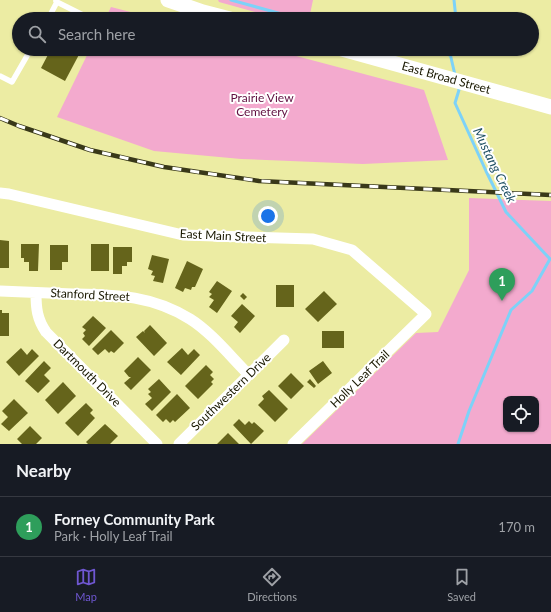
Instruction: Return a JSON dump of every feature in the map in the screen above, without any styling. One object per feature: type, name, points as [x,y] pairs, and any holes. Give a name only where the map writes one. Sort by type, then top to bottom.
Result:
[{"type":"main road","points":[[168,0],[201,6],[214,12]]},
{"type":"main road","name":"East Broad Street","points":[[366,56],[551,107]]},
{"type":"street","name":"East Main Street","points":[[0,193],[183,235],[313,239],[352,250],[426,314]]},
{"type":"street","name":"Stanford Street","points":[[0,291],[122,295],[144,299],[165,306],[190,319],[211,337],[249,375]]},
{"type":"street","name":"Dartmouth Drive","points":[[36,293],[36,310],[39,322],[46,332],[157,444]]},
{"type":"street","name":"Holly Leaf Trail","points":[[293,444],[426,314]]},
{"type":"street","name":"Southwestern Drive","points":[[179,444],[284,340]]},
{"type":"lane","points":[[51,12],[56,1],[77,12]]},
{"type":"lane","points":[[0,76],[12,82],[27,56]]},
{"type":"green space","points":[[218,0],[313,0],[310,12],[255,12],[219,2]]},
{"type":"green space","points":[[111,7],[131,12],[108,12]]},
{"type":"green space","name":"Prairie View Cemetery","points":[[87,56],[296,56],[424,90],[448,160],[363,164],[241,159],[154,151],[57,117]]},
{"type":"green space","points":[[469,198],[551,201],[551,444],[302,444],[416,333],[438,332],[469,270]]},
{"type":"building","points":[[47,56],[78,56],[65,81],[41,68]]},
{"type":"building","points":[[0,240],[9,241],[9,268],[0,268]]},
{"type":"building","points":[[21,244],[39,244],[38,271],[29,271],[29,262],[24,262],[24,258],[21,258]]},
{"type":"building","points":[[91,244],[109,244],[109,271],[91,271]]},
{"type":"building","points":[[50,245],[68,245],[68,262],[62,262],[62,270],[50,270]]},
{"type":"building","points":[[113,247],[132,247],[132,262],[127,262],[127,266],[122,266],[122,274],[113,274]]},
{"type":"building","points":[[152,255],[169,259],[163,283],[153,281],[155,276],[151,275],[153,271],[148,269]]},
{"type":"building","points":[[187,261],[203,269],[195,287],[192,287],[191,290],[185,288],[183,292],[175,288]]},
{"type":"building","points":[[217,281],[232,291],[217,313],[209,307],[214,300],[209,297],[212,294],[209,292]]},
{"type":"building","points":[[276,285],[294,285],[294,307],[276,307]]},
{"type":"building","points":[[324,291],[337,304],[318,322],[305,309]]},
{"type":"building","points":[[243,293],[247,297],[244,300],[240,296]]},
{"type":"building","points":[[242,304],[255,316],[240,333],[234,327],[238,322],[231,316]]},
{"type":"building","points":[[0,310],[2,310],[2,313],[9,313],[9,336],[0,336]]},
{"type":"building","points":[[93,316],[106,328],[89,346],[82,339],[85,336],[83,333],[86,330],[82,327]]},
{"type":"building","points":[[150,325],[167,343],[154,356],[136,337],[143,331],[145,333],[144,331]]},
{"type":"building","points":[[111,330],[124,343],[114,353],[111,351],[109,353],[105,349],[98,355],[92,349]]},
{"type":"building","points":[[322,331],[344,331],[344,348],[322,348]]},
{"type":"building","points":[[21,348],[27,355],[32,349],[39,356],[19,376],[6,362]]},
{"type":"building","points":[[182,348],[188,355],[194,349],[200,355],[181,375],[167,362]]},
{"type":"building","points":[[138,357],[151,370],[131,390],[124,383],[131,377],[129,377],[124,371]]},
{"type":"building","points":[[44,361],[51,368],[44,375],[50,381],[38,393],[25,381]]},
{"type":"building","points":[[323,361],[332,373],[318,384],[309,371]]},
{"type":"building","points":[[206,365],[213,372],[210,375],[214,379],[211,382],[213,384],[198,399],[185,386]]},
{"type":"building","points":[[291,373],[304,386],[291,399],[278,386]]},
{"type":"building","points":[[159,379],[171,392],[152,411],[145,404],[152,398],[148,394],[151,392],[148,389]]},
{"type":"building","points":[[310,379],[316,386],[314,388],[307,382]]},
{"type":"building","points":[[63,382],[76,396],[58,414],[45,400]]},
{"type":"building","points":[[269,390],[288,409],[275,422],[258,405],[264,399],[262,396]]},
{"type":"building","points":[[177,394],[190,408],[175,422],[173,420],[170,423],[166,419],[163,422],[156,415]]},
{"type":"building","points":[[14,399],[28,413],[9,431],[1,424],[8,417],[2,411]]},
{"type":"building","points":[[86,403],[93,410],[90,413],[95,418],[78,436],[65,423]]},
{"type":"building","points":[[239,419],[245,425],[249,421],[252,424],[254,422],[264,431],[251,444],[233,425]]},
{"type":"building","points":[[105,424],[118,436],[110,444],[88,444],[86,442]]},
{"type":"building","points":[[30,426],[42,438],[36,444],[22,444],[17,439]]},
{"type":"building","points":[[228,433],[239,444],[217,444]]},
{"type":"waterway","points":[[231,0],[275,12]]},
{"type":"waterway","name":"Mustang Creek","points":[[454,0],[455,12]]},
{"type":"waterway","name":"Mustang Creek","points":[[451,56],[455,75]]},
{"type":"waterway","name":"Mustang Creek","points":[[458,86],[459,90],[455,103],[506,212],[550,259],[532,291],[511,310],[469,411],[458,444]]},
{"type":"railway","points":[[0,118],[90,150],[164,167],[259,181],[551,195]]},
{"type":"place","name":"Forney Community Park","points":[[502,301]]}]
